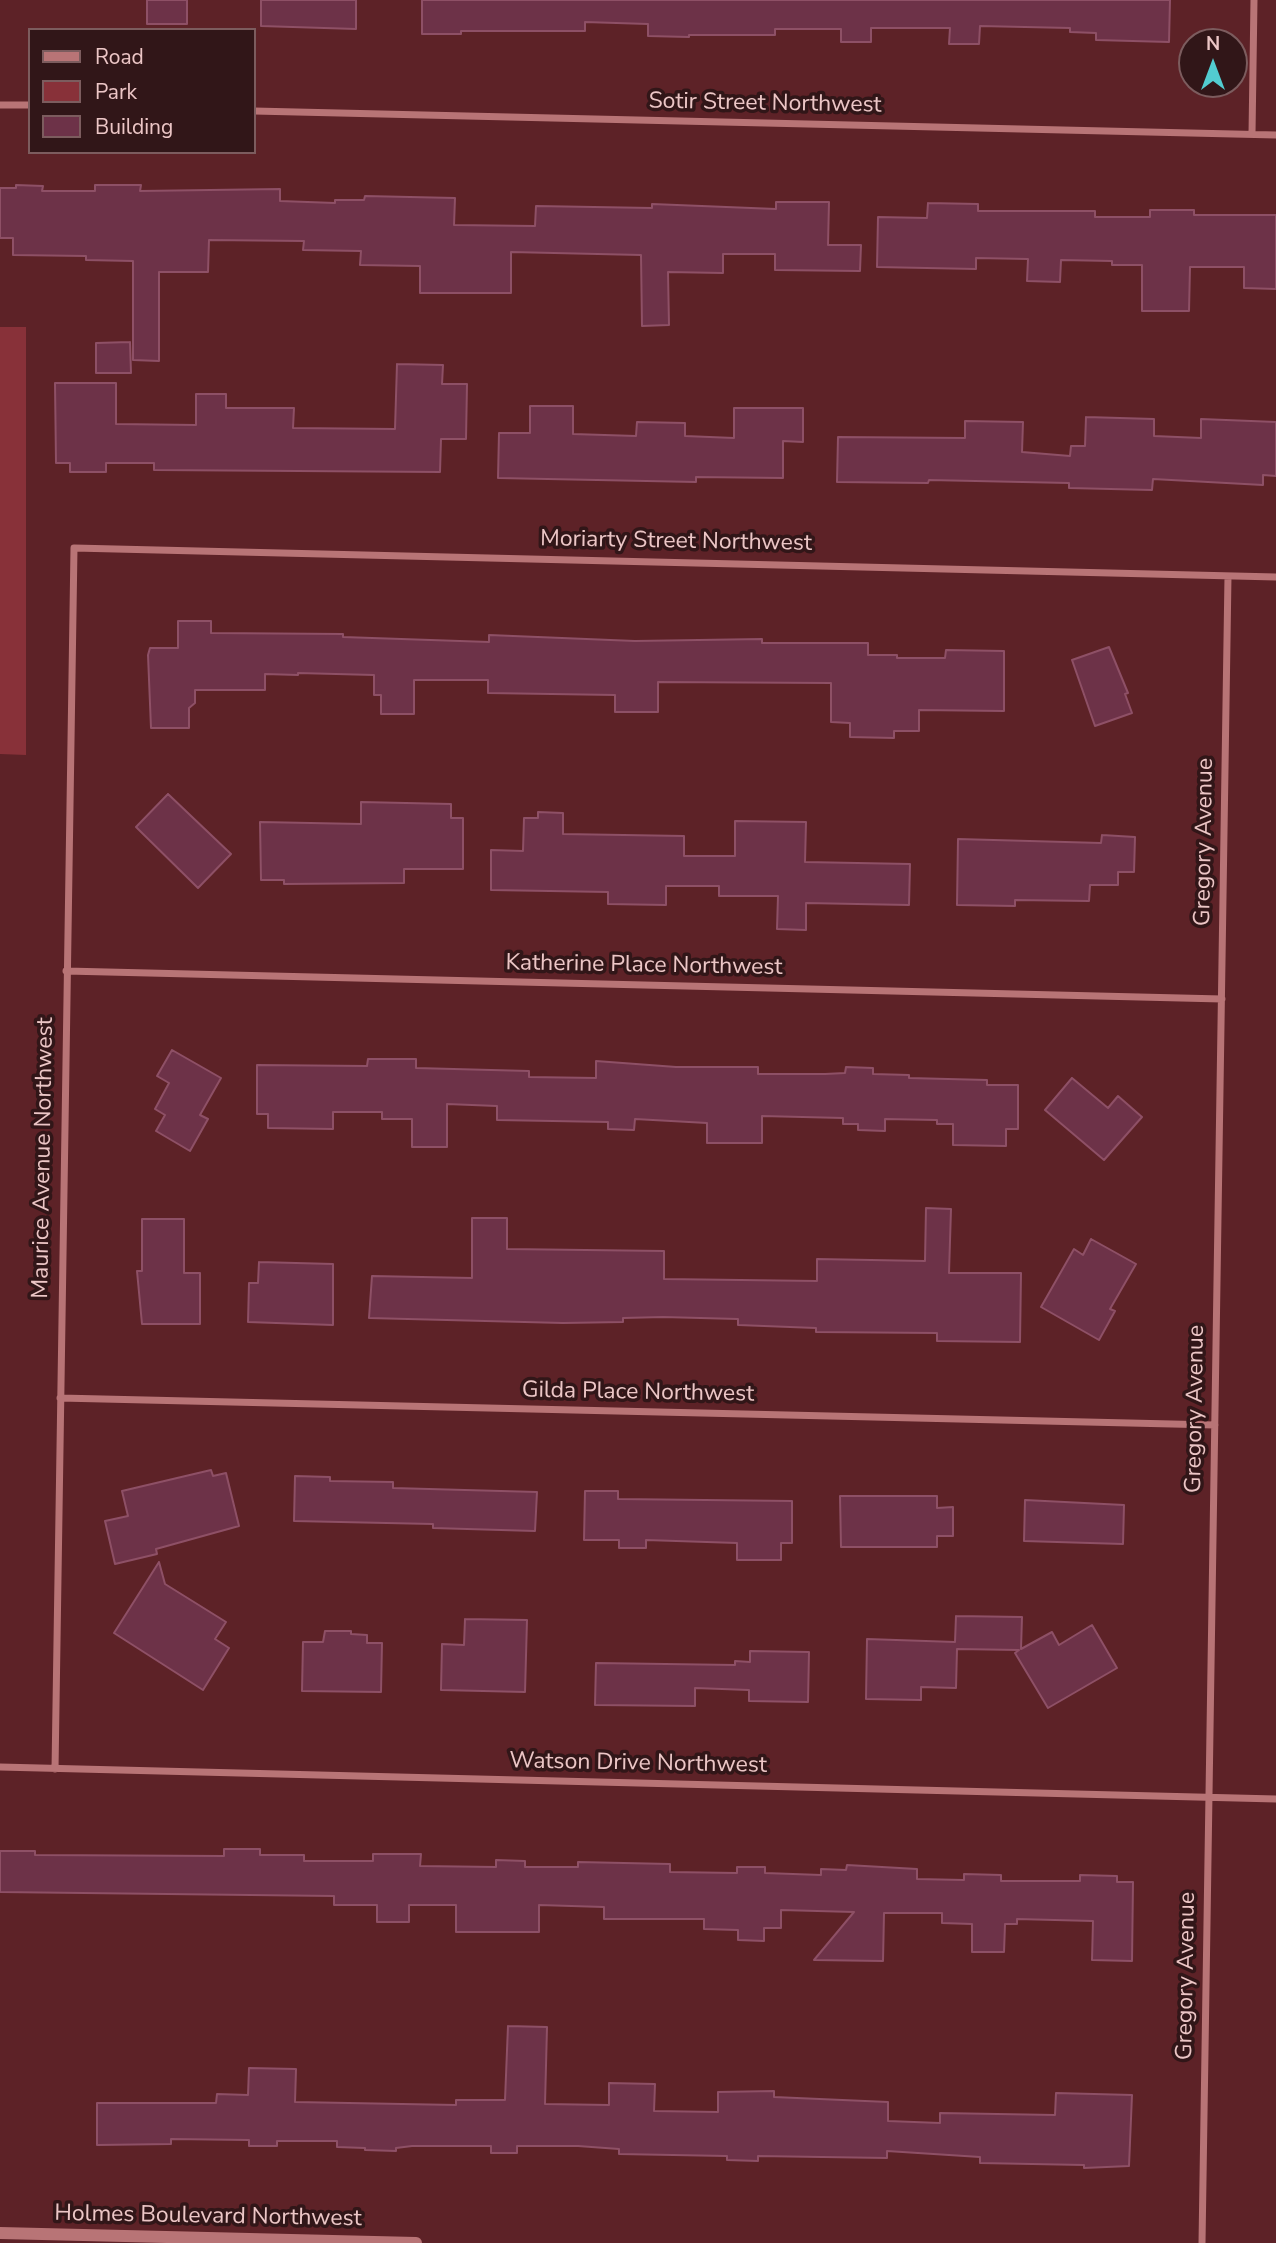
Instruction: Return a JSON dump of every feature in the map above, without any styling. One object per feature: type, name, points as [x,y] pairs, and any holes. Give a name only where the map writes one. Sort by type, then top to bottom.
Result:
[{"type":"street","points":[[1252,134],[1254,0]]},
{"type":"street","points":[[0,104],[28,105]]},
{"type":"street","name":"Sotir Street Northwest","points":[[256,111],[1276,135]]},
{"type":"street","name":"Moriarty Street Northwest","points":[[74,548],[1276,577]]},
{"type":"street","name":"Maurice Avenue Northwest","points":[[55,1769],[74,548]]},
{"type":"street","name":"Gregory Avenue","points":[[1202,2243],[1228,576]]},
{"type":"street","name":"Katherine Place Northwest","points":[[66,971],[1222,999]]},
{"type":"street","name":"Gilda Place Northwest","points":[[60,1398],[1215,1425]]},
{"type":"street","name":"Watson Drive Northwest","points":[[0,1767],[1276,1799]]},
{"type":"street","name":"Holmes Boulevard Northwest","points":[[0,2232],[176,2240],[416,2243]]},
{"type":"green space","points":[[0,327],[26,327],[26,755],[0,754]]},
{"type":"building","points":[[147,0],[187,0],[187,24],[147,24]]},
{"type":"building","points":[[261,0],[356,0],[356,29],[261,26]]},
{"type":"building","points":[[422,0],[1170,0],[1169,42],[1096,40],[1096,33],[1070,32],[1070,28],[980,26],[979,44],[949,44],[950,28],[871,28],[871,42],[841,42],[841,29],[775,29],[775,35],[648,36],[648,24],[585,22],[585,31],[461,31],[461,34],[422,34]]},
{"type":"building","points":[[16,185],[43,186],[42,191],[95,191],[95,185],[141,185],[140,191],[280,189],[280,201],[335,203],[335,200],[364,200],[365,196],[455,198],[454,225],[535,226],[536,206],[652,208],[652,204],[776,209],[776,202],[829,202],[828,245],[861,245],[860,271],[775,270],[775,254],[723,254],[723,273],[668,272],[669,325],[642,326],[641,255],[511,252],[511,293],[420,293],[420,266],[360,265],[361,251],[303,250],[304,241],[209,240],[208,272],[159,272],[159,361],[133,360],[133,261],[86,260],[86,256],[13,255],[13,238],[0,238],[0,188],[16,188]]},
{"type":"building","points":[[928,203],[978,204],[978,211],[1095,211],[1095,217],[1150,217],[1150,210],[1194,210],[1194,215],[1276,215],[1276,289],[1244,288],[1244,267],[1190,267],[1189,311],[1142,311],[1142,265],[1112,265],[1112,261],[1061,260],[1060,282],[1027,281],[1028,259],[976,258],[976,269],[877,267],[878,217],[927,218]]},
{"type":"building","points":[[130,342],[131,373],[96,373],[96,343]]},
{"type":"building","points":[[397,364],[443,365],[442,384],[467,384],[466,439],[441,439],[440,472],[154,470],[154,463],[106,463],[106,472],[70,472],[70,463],[56,463],[55,383],[116,383],[116,424],[196,425],[196,394],[226,394],[226,408],[294,408],[293,428],[395,429]]},
{"type":"building","points":[[530,406],[573,406],[573,434],[636,436],[637,422],[685,423],[685,436],[734,438],[734,408],[803,408],[803,442],[783,441],[783,478],[696,477],[696,482],[498,478],[499,433],[530,433]]},
{"type":"building","points":[[1086,417],[1154,419],[1154,436],[1201,438],[1201,419],[1276,422],[1276,476],[1263,475],[1263,485],[1153,479],[1152,490],[1069,488],[1069,483],[929,480],[928,483],[837,482],[838,437],[965,438],[965,421],[1023,422],[1022,452],[1070,456],[1071,446],[1085,446]]},
{"type":"building","points":[[178,621],[211,621],[211,633],[343,634],[343,637],[489,642],[489,635],[635,641],[762,639],[762,643],[868,643],[868,655],[897,655],[897,658],[945,658],[946,650],[1004,651],[1004,711],[919,710],[919,731],[894,731],[894,738],[850,737],[850,723],[831,722],[831,683],[658,682],[658,712],[615,712],[615,695],[488,693],[488,680],[414,680],[414,714],[381,714],[381,695],[374,695],[374,675],[298,673],[265,674],[265,690],[195,690],[195,703],[189,708],[189,728],[151,728],[148,655],[150,648],[178,648]]},
{"type":"building","points":[[1109,647],[1128,693],[1125,694],[1132,713],[1095,726],[1072,660]]},
{"type":"building","points":[[168,794],[231,854],[198,888],[136,827]]},
{"type":"building","points":[[361,802],[451,804],[451,818],[463,818],[463,869],[404,869],[404,883],[284,884],[284,880],[261,880],[260,822],[361,824]]},
{"type":"building","points":[[538,812],[563,813],[563,834],[684,836],[684,856],[735,856],[735,821],[806,822],[805,862],[910,864],[909,905],[806,903],[806,930],[777,929],[778,896],[719,896],[719,886],[666,886],[666,905],[608,904],[608,892],[491,890],[491,850],[523,851],[524,818],[538,818]]},
{"type":"building","points":[[1102,835],[1135,837],[1134,872],[1118,872],[1118,885],[1090,885],[1089,901],[1015,900],[1015,906],[957,905],[958,839],[1101,843]]},
{"type":"building","points":[[172,1050],[221,1078],[200,1115],[208,1119],[190,1151],[156,1131],[165,1115],[155,1109],[169,1083],[157,1076]]},
{"type":"building","points":[[368,1059],[416,1059],[416,1068],[529,1071],[529,1077],[596,1078],[596,1061],[676,1067],[758,1067],[758,1074],[845,1073],[846,1067],[873,1068],[873,1074],[909,1075],[909,1078],[987,1080],[987,1085],[1018,1085],[1018,1129],[1006,1129],[1006,1146],[953,1145],[953,1124],[937,1124],[937,1120],[885,1119],[885,1131],[858,1130],[858,1124],[843,1124],[843,1118],[762,1116],[762,1143],[707,1143],[707,1123],[635,1119],[634,1130],[608,1129],[608,1122],[497,1120],[497,1106],[447,1104],[447,1147],[412,1147],[412,1119],[382,1119],[382,1112],[333,1112],[333,1129],[268,1128],[268,1114],[257,1114],[257,1065],[367,1066]]},
{"type":"building","points":[[1072,1078],[1108,1108],[1118,1096],[1142,1117],[1104,1160],[1045,1110]]},
{"type":"building","points":[[926,1208],[951,1209],[949,1273],[1021,1273],[1020,1342],[937,1341],[937,1333],[816,1332],[816,1328],[738,1325],[738,1319],[663,1317],[623,1318],[623,1322],[563,1323],[369,1318],[372,1276],[472,1278],[472,1218],[507,1218],[507,1249],[664,1251],[664,1279],[817,1281],[817,1259],[925,1261]]},
{"type":"building","points":[[142,1219],[184,1219],[184,1273],[200,1273],[200,1324],[142,1324],[137,1271],[142,1271]]},
{"type":"building","points":[[1091,1239],[1136,1264],[1110,1309],[1115,1311],[1099,1340],[1041,1307],[1074,1249],[1083,1255]]},
{"type":"building","points":[[259,1262],[333,1264],[333,1325],[248,1322],[249,1283],[258,1283]]},
{"type":"building","points":[[211,1470],[213,1476],[226,1473],[239,1526],[156,1549],[157,1554],[115,1564],[105,1521],[128,1516],[122,1491]]},
{"type":"building","points":[[295,1476],[330,1477],[330,1481],[393,1482],[393,1488],[537,1492],[535,1531],[433,1528],[433,1524],[294,1521]]},
{"type":"building","points":[[585,1491],[618,1491],[618,1499],[792,1501],[792,1543],[781,1543],[781,1560],[737,1560],[737,1543],[646,1540],[646,1548],[619,1548],[619,1540],[584,1540]]},
{"type":"building","points":[[840,1496],[937,1496],[937,1508],[953,1507],[953,1536],[937,1536],[937,1547],[841,1547]]},
{"type":"building","points":[[1025,1500],[1124,1505],[1123,1544],[1024,1541]]},
{"type":"building","points":[[159,1562],[165,1584],[226,1622],[215,1639],[229,1648],[203,1690],[114,1633]]},
{"type":"building","points":[[956,1616],[1022,1617],[1021,1649],[1052,1632],[1059,1645],[1092,1625],[1117,1668],[1048,1708],[1015,1653],[1019,1650],[957,1649],[956,1688],[921,1687],[921,1700],[866,1699],[867,1639],[955,1642]]},
{"type":"building","points":[[465,1619],[527,1620],[525,1692],[441,1690],[442,1644],[464,1645]]},
{"type":"building","points":[[325,1631],[351,1631],[351,1634],[367,1635],[367,1643],[382,1643],[381,1692],[302,1691],[303,1642],[323,1642]]},
{"type":"building","points":[[750,1651],[809,1652],[808,1702],[749,1701],[749,1690],[695,1688],[695,1706],[595,1705],[596,1663],[735,1665],[735,1661],[750,1662]]},
{"type":"building","points":[[224,1849],[260,1849],[260,1855],[304,1855],[304,1861],[373,1861],[373,1854],[421,1854],[420,1866],[496,1867],[496,1860],[525,1861],[525,1867],[578,1867],[578,1862],[670,1864],[670,1872],[737,1873],[737,1867],[765,1867],[765,1873],[821,1875],[821,1869],[846,1870],[847,1865],[917,1869],[917,1879],[964,1880],[964,1874],[1001,1875],[1001,1881],[1080,1881],[1080,1875],[1117,1876],[1117,1882],[1133,1882],[1132,1961],[1092,1960],[1093,1921],[1017,1919],[1017,1924],[1005,1924],[1004,1952],[972,1952],[972,1924],[942,1923],[942,1913],[884,1913],[883,1961],[814,1960],[854,1912],[781,1910],[781,1928],[764,1928],[764,1941],[738,1940],[738,1930],[704,1929],[704,1919],[604,1919],[604,1907],[539,1905],[539,1932],[456,1932],[456,1905],[409,1905],[409,1922],[377,1922],[377,1905],[334,1905],[334,1896],[0,1892],[0,1851],[35,1851],[35,1855],[224,1856]]},
{"type":"building","points":[[508,2026],[547,2027],[545,2104],[609,2105],[609,2083],[655,2084],[654,2111],[718,2112],[718,2092],[774,2091],[774,2097],[888,2102],[888,2121],[940,2123],[940,2113],[1055,2115],[1056,2093],[1132,2095],[1129,2166],[1084,2168],[1084,2165],[980,2163],[980,2157],[887,2151],[887,2158],[758,2156],[758,2161],[727,2160],[727,2156],[619,2154],[619,2149],[578,2146],[517,2146],[517,2153],[491,2153],[491,2146],[412,2146],[396,2148],[396,2151],[365,2150],[337,2147],[337,2141],[277,2141],[277,2146],[249,2146],[249,2140],[171,2139],[171,2144],[97,2145],[97,2103],[216,2103],[217,2094],[248,2095],[249,2068],[296,2069],[295,2102],[456,2105],[456,2100],[505,2100]]}]
